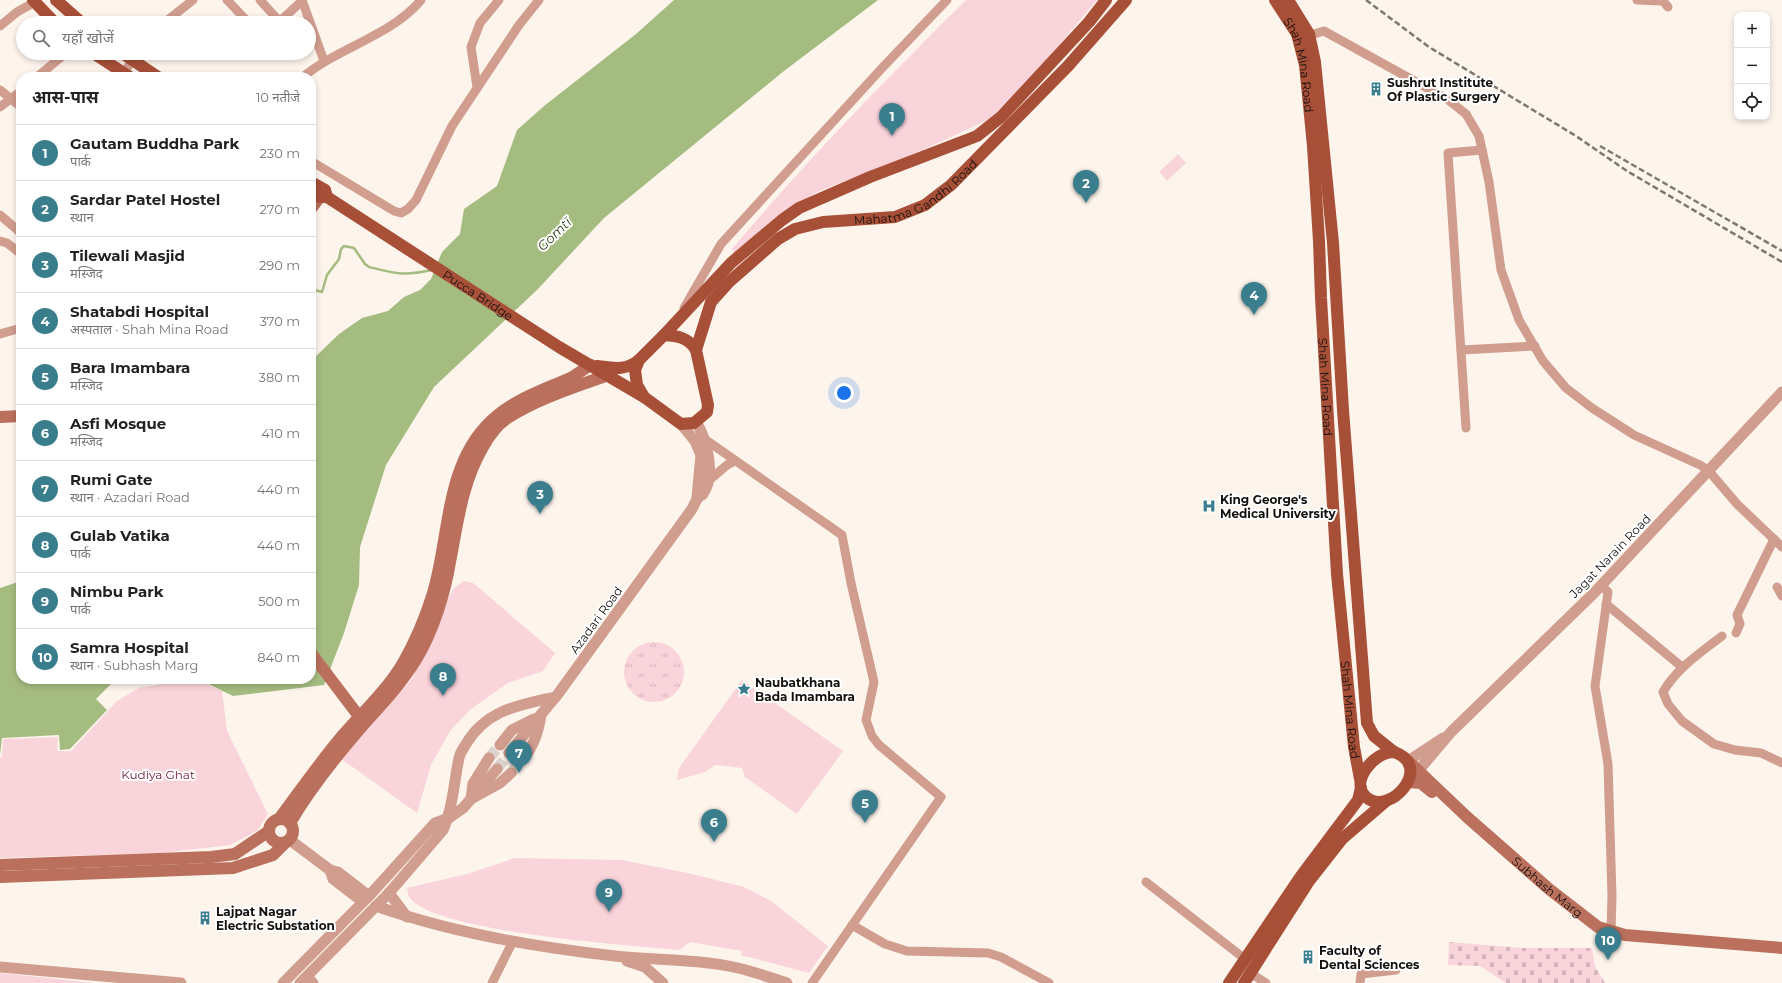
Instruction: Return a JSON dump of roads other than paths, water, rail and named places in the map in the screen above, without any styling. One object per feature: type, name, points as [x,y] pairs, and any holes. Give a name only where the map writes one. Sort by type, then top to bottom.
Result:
[{"type":"main road","points":[[56,0],[74,16]]},
{"type":"main road","name":"Mahatma Gandhi Road","points":[[664,335],[731,263],[782,220],[799,208],[877,174],[977,136],[1001,118],[1089,22],[1106,0]]},
{"type":"main road","name":"Mahatma Gandhi Road","points":[[696,350],[702,325],[711,302],[729,282],[778,239],[795,229],[823,222],[895,217],[925,205],[951,185],[1068,66],[1126,0]]},
{"type":"main road","name":"Shah Mina Road","points":[[1275,0],[1304,36],[1305,65],[1313,146],[1337,574],[1354,747],[1360,784]]},
{"type":"main road","name":"Shah Mina Road","points":[[1288,0],[1315,62],[1320,104],[1333,243],[1343,410],[1367,722],[1374,736],[1394,752]]},
{"type":"main road","points":[[34,1],[48,16]]},
{"type":"main road","points":[[104,60],[122,72]]},
{"type":"main road","points":[[138,60],[152,72]]},
{"type":"main road","points":[[977,136],[988,147]]},
{"type":"main road","name":"Pucca Bridge","points":[[317,199],[398,243],[559,347],[592,365],[644,397]]},
{"type":"main road","points":[[813,202],[823,222]]},
{"type":"main road","points":[[1321,292],[1335,291]]},
{"type":"main road","points":[[0,865],[211,857],[235,854],[269,831],[272,823],[285,821],[307,794],[361,720],[386,700],[417,657],[439,607],[446,557],[450,506],[461,463],[476,440],[496,416],[517,401],[569,379],[592,365],[615,368],[631,367],[664,335],[680,337],[692,344],[696,350],[708,405],[706,412],[696,422],[681,424],[644,397],[637,385],[635,377],[635,370],[639,360]]},
{"type":"main road","points":[[446,557],[465,486],[474,462],[492,432],[506,419],[540,402],[608,375]]},
{"type":"main road","points":[[1328,411],[1343,410]]},
{"type":"main road","points":[[0,417],[16,416]]},
{"type":"main road","points":[[1332,487],[1349,485]]},
{"type":"main road","points":[[1342,630],[1359,628]]},
{"type":"main road","points":[[316,660],[361,720]]},
{"type":"main road","points":[[1229,983],[1245,959],[1286,908],[1309,881],[1342,839],[1385,802],[1391,799],[1408,782],[1411,774],[1408,761],[1401,755],[1394,752],[1386,753],[1378,757],[1362,773],[1358,800],[1301,876],[1286,908],[1247,978]]},
{"type":"main road","name":"Subhash Marg","points":[[1408,761],[1467,817],[1549,889],[1598,927],[1625,935],[1782,948]]},
{"type":"main road","name":"Subhash Marg","points":[[1408,782],[1421,783],[1454,811],[1467,817]]},
{"type":"main road","points":[[1360,784],[1364,796],[1377,803],[1385,802]]},
{"type":"main road","points":[[0,877],[233,868],[273,855],[288,841],[294,830],[285,821]]},
{"type":"main road","points":[[269,831],[274,841],[288,841]]},
{"type":"street","points":[[173,16],[193,0]]},
{"type":"street","points":[[227,0],[242,16]]},
{"type":"street","points":[[260,0],[274,16]]},
{"type":"street","points":[[310,72],[324,61],[387,27],[416,6],[421,0]]},
{"type":"street","points":[[477,87],[471,47],[480,23],[499,0]]},
{"type":"street","points":[[316,164],[401,213],[408,209],[416,200],[452,126],[518,24],[538,0]]},
{"type":"street","points":[[679,318],[721,244],[883,67],[947,0]]},
{"type":"street","points":[[1637,0],[1663,1],[1668,7]]},
{"type":"street","points":[[0,26],[17,12],[34,1]]},
{"type":"street","points":[[285,16],[298,2],[304,16]]},
{"type":"street","points":[[1304,36],[1324,31],[1447,99],[1466,114],[1479,136],[1489,182],[1501,270],[1519,320],[1543,361],[1566,388],[1592,408],[1634,434],[1708,470],[1736,504],[1782,547]]},
{"type":"street","points":[[316,43],[324,61]]},
{"type":"street","points":[[43,72],[58,60]]},
{"type":"street","points":[[128,72],[134,60]]},
{"type":"street","points":[[0,90],[16,102]]},
{"type":"street","points":[[0,107],[16,94]]},
{"type":"street","points":[[1466,428],[1448,153],[1482,150]]},
{"type":"street","points":[[0,215],[16,229]]},
{"type":"street","points":[[0,241],[7,243],[16,250]]},
{"type":"street","points":[[1,331],[16,329]]},
{"type":"street","points":[[1461,350],[1534,346]]},
{"type":"street","name":"Jagat Narain Road","points":[[1408,782],[1451,732],[1601,585],[1782,392]]},
{"type":"street","points":[[696,422],[706,440],[709,455],[707,482]]},
{"type":"street","points":[[681,424],[695,441],[701,456],[701,471],[696,493],[697,498]]},
{"type":"street","points":[[706,440],[842,534],[851,583],[874,682],[866,720],[872,736],[879,745],[941,797],[812,983]]},
{"type":"street","points":[[707,482],[727,465],[735,461]]},
{"type":"street","name":"Azadari Road","points":[[522,760],[530,750],[537,736],[541,715],[692,509],[697,498],[702,494],[707,482]]},
{"type":"street","points":[[1736,633],[1740,624],[1737,615],[1774,539]]},
{"type":"street","points":[[1601,585],[1608,592],[1595,686],[1608,764],[1612,896],[1611,931]]},
{"type":"street","points":[[1777,587],[1782,596]]},
{"type":"street","points":[[1606,604],[1682,667]]},
{"type":"street","points":[[1722,636],[1671,677],[1663,692],[1668,704],[1682,721],[1714,744],[1735,750],[1762,753],[1782,763]]},
{"type":"street","points":[[308,981],[443,830],[449,818],[459,756],[471,736],[492,716],[509,708],[555,697]]},
{"type":"street","points":[[500,745],[512,730],[541,715]]},
{"type":"street","points":[[509,753],[541,715]]},
{"type":"street","name":"Jagat Narain Road","points":[[1408,761],[1451,732]]},
{"type":"street","points":[[471,799],[473,784],[489,758]]},
{"type":"street","points":[[283,983],[366,899],[435,823],[449,818],[463,808],[496,769]]},
{"type":"street","points":[[471,799],[500,783],[511,773]]},
{"type":"street","points":[[288,841],[330,870],[338,872],[366,899]]},
{"type":"street","points":[[1146,882],[1245,959]]},
{"type":"street","points":[[388,893],[407,917]]},
{"type":"street","points":[[376,906],[407,917],[513,941],[614,956],[682,961],[737,968],[787,983]]},
{"type":"street","points":[[852,925],[885,944],[907,951],[988,953],[1001,957],[1049,983]]},
{"type":"street","points":[[492,983],[513,941]]},
{"type":"street","points":[[614,956],[645,967],[663,983]]},
{"type":"street","points":[[0,967],[181,983]]},
{"type":"street","points":[[1360,983],[1360,974],[1396,970]]},
{"type":"street","points":[[1247,978],[1266,983]]},
{"type":"water","name":"Gomtī","points":[[674,0],[878,0],[784,71],[604,218],[537,290],[434,387],[386,465],[360,547],[359,585],[344,633],[324,685],[233,696],[208,684],[316,684],[316,356],[339,334],[362,318],[388,311],[404,297],[420,290],[431,279],[442,252],[460,234],[464,209],[497,186],[517,130],[544,106],[636,34]]},
{"type":"water","points":[[16,583],[16,684],[111,684],[96,699],[107,710],[70,749],[60,750],[59,735],[2,738],[0,755],[0,588]]},
{"type":"waterway","points":[[316,290],[322,292],[327,275],[339,259],[341,249],[344,246],[354,248],[365,264],[369,267],[407,274],[432,270]]},
{"type":"tunnel","points":[[489,758],[500,745]]},
{"type":"tunnel","points":[[497,769],[509,753]]},
{"type":"tunnel","points":[[511,773],[522,760]]},
{"type":"railway","points":[[1366,0],[1429,47],[1576,136],[1627,171],[1782,262]]},
{"type":"railway","points":[[1600,146],[1782,251]]},
{"type":"place","name":"Sushrut Institute Of Plastic Surgery","points":[[1376,89]]},
{"type":"place","name":"Gautam Buddha Park","points":[[892,136]]},
{"type":"place","name":"Sardar Patel Hostel","points":[[1086,203]]},
{"type":"place","name":"Shatabdi Hospital","points":[[1254,315]]},
{"type":"place","name":"King George's Medical University","points":[[1209,506]]},
{"type":"place","name":"Tilewali Masjid","points":[[540,514]]},
{"type":"place","name":"Naubatkhana Bada Imambara","points":[[744,689]]},
{"type":"place","name":"Gulab Vatika","points":[[443,696]]},
{"type":"place","name":"Rumi Gate","points":[[519,773]]},
{"type":"place","name":"Bara Imambara","points":[[865,823]]},
{"type":"place","name":"Asfi Mosque","points":[[714,842]]},
{"type":"place","name":"Nimbu Park","points":[[609,912]]},
{"type":"place","name":"Lajpat Nagar Electric Substation","points":[[205,918]]},
{"type":"place","name":"Faculty of Dental Sciences","points":[[1308,957]]},
{"type":"place","name":"Samra Hospital","points":[[1608,960]]},
{"type":"park label","name":"Kudiya Ghat","points":[[158,774]]}]
